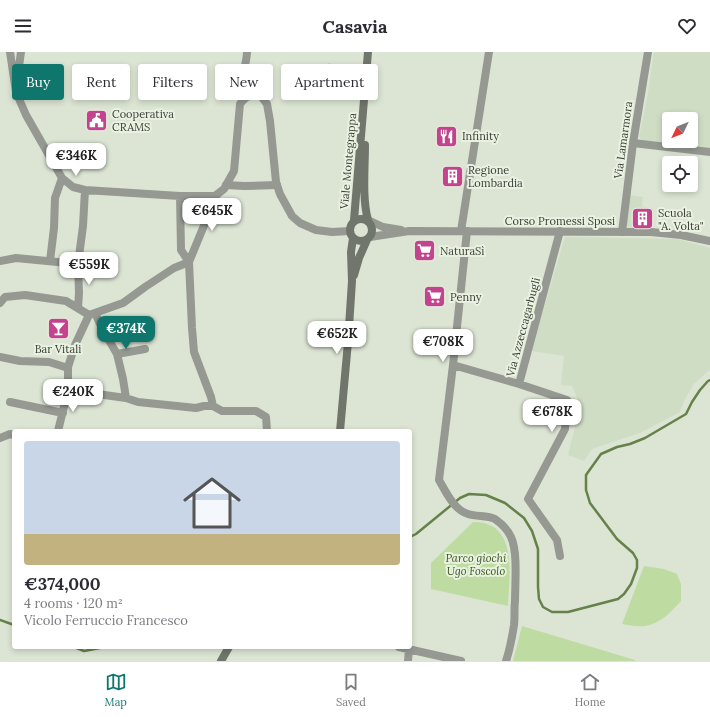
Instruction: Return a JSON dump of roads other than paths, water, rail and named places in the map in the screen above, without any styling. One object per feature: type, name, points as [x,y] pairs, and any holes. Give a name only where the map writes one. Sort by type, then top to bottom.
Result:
[{"type":"main road","name":"Viale Montegrappa","points":[[354,220],[368,52]]},
{"type":"main road","name":"Viale Montegrappa","points":[[364,104],[366,126],[364,176],[365,212],[368,220]]},
{"type":"main road","points":[[340,429],[352,281],[351,224],[354,220],[364,218],[368,220],[373,228],[373,233],[368,239],[359,258],[352,281]]},
{"type":"main road","points":[[352,234],[357,240],[362,241],[368,239]]},
{"type":"main road","points":[[221,661],[228,649]]},
{"type":"street","points":[[10,52],[12,65]]},
{"type":"street","points":[[20,64],[21,52]]},
{"type":"street","points":[[246,64],[247,52]]},
{"type":"street","points":[[489,52],[464,231],[453,365],[439,480],[447,494],[459,509],[468,514],[480,515],[494,519],[505,528],[511,538],[514,548],[514,623],[511,647],[506,661]]},
{"type":"street","name":"Via Lamarmora","points":[[622,232],[633,143],[648,52]]},
{"type":"street","points":[[19,100],[26,116],[62,178],[73,187],[85,190],[180,196],[215,196]]},
{"type":"street","points":[[213,406],[194,352],[189,262],[215,196],[224,189],[234,171],[240,104],[243,100]]},
{"type":"street","points":[[264,100],[267,104],[277,185],[280,194],[292,216],[300,224],[316,230],[352,234]]},
{"type":"street","points":[[633,143],[710,152]]},
{"type":"street","points":[[50,261],[54,228],[55,198],[62,178]]},
{"type":"street","points":[[226,185],[277,185]]},
{"type":"street","points":[[78,308],[78,264],[83,226],[85,190]]},
{"type":"street","points":[[180,196],[181,250],[189,262]]},
{"type":"street","name":"Corso Promessi Sposi","points":[[368,220],[383,227],[409,231],[651,232],[681,235],[710,242]]},
{"type":"street","name":"Corso Promessi Sposi","points":[[368,239],[409,231]]},
{"type":"street","name":"Via Azzeccagarbugli","points":[[453,365],[519,384],[560,231]]},
{"type":"street","points":[[0,261],[16,258],[78,264]]},
{"type":"street","points":[[59,429],[68,390],[68,368],[75,345],[92,314],[123,303],[168,272],[189,262]]},
{"type":"street","points":[[2,297],[25,295],[66,301],[92,314],[117,354],[126,398]]},
{"type":"street","points":[[117,354],[145,349]]},
{"type":"street","points":[[0,358],[20,361],[49,362],[68,368]]},
{"type":"street","points":[[519,384],[567,400],[566,429],[528,498],[557,540],[560,556]]},
{"type":"street","points":[[68,390],[126,398],[138,402],[196,408],[213,406],[222,411],[256,411],[266,417],[267,429]]},
{"type":"street","points":[[10,402],[63,413]]},
{"type":"street","points":[[0,438],[12,434]]},
{"type":"street","points":[[408,661],[409,649],[460,661]]},
{"type":"waterway","points":[[412,536],[460,498],[469,494],[486,495],[505,503],[524,518],[532,531],[538,549],[539,599],[543,607],[552,612],[568,612],[618,599],[624,594],[631,584],[637,568],[637,560],[633,553],[617,539],[590,503],[586,490],[586,475],[601,454],[645,438],[686,414],[700,390],[710,380]]},
{"type":"waterway","points":[[0,620],[12,624]]},
{"type":"waterway","points":[[79,649],[84,651],[94,649]]},
{"type":"place","name":"Cooperativa CRAMS","points":[[97,120]]},
{"type":"place","name":"Infinity","points":[[446,136]]},
{"type":"place","name":"Regione Lombardia","points":[[453,176]]},
{"type":"place","name":"Scuola \"A. Volta\"","points":[[642,219]]},
{"type":"place","name":"NaturaSì","points":[[425,251]]},
{"type":"place","name":"Penny","points":[[434,297]]},
{"type":"place","name":"Bar Vitali","points":[[58,329]]},
{"type":"park label","name":"Parco giochi Ugo Foscolo","points":[[476,564]]}]
